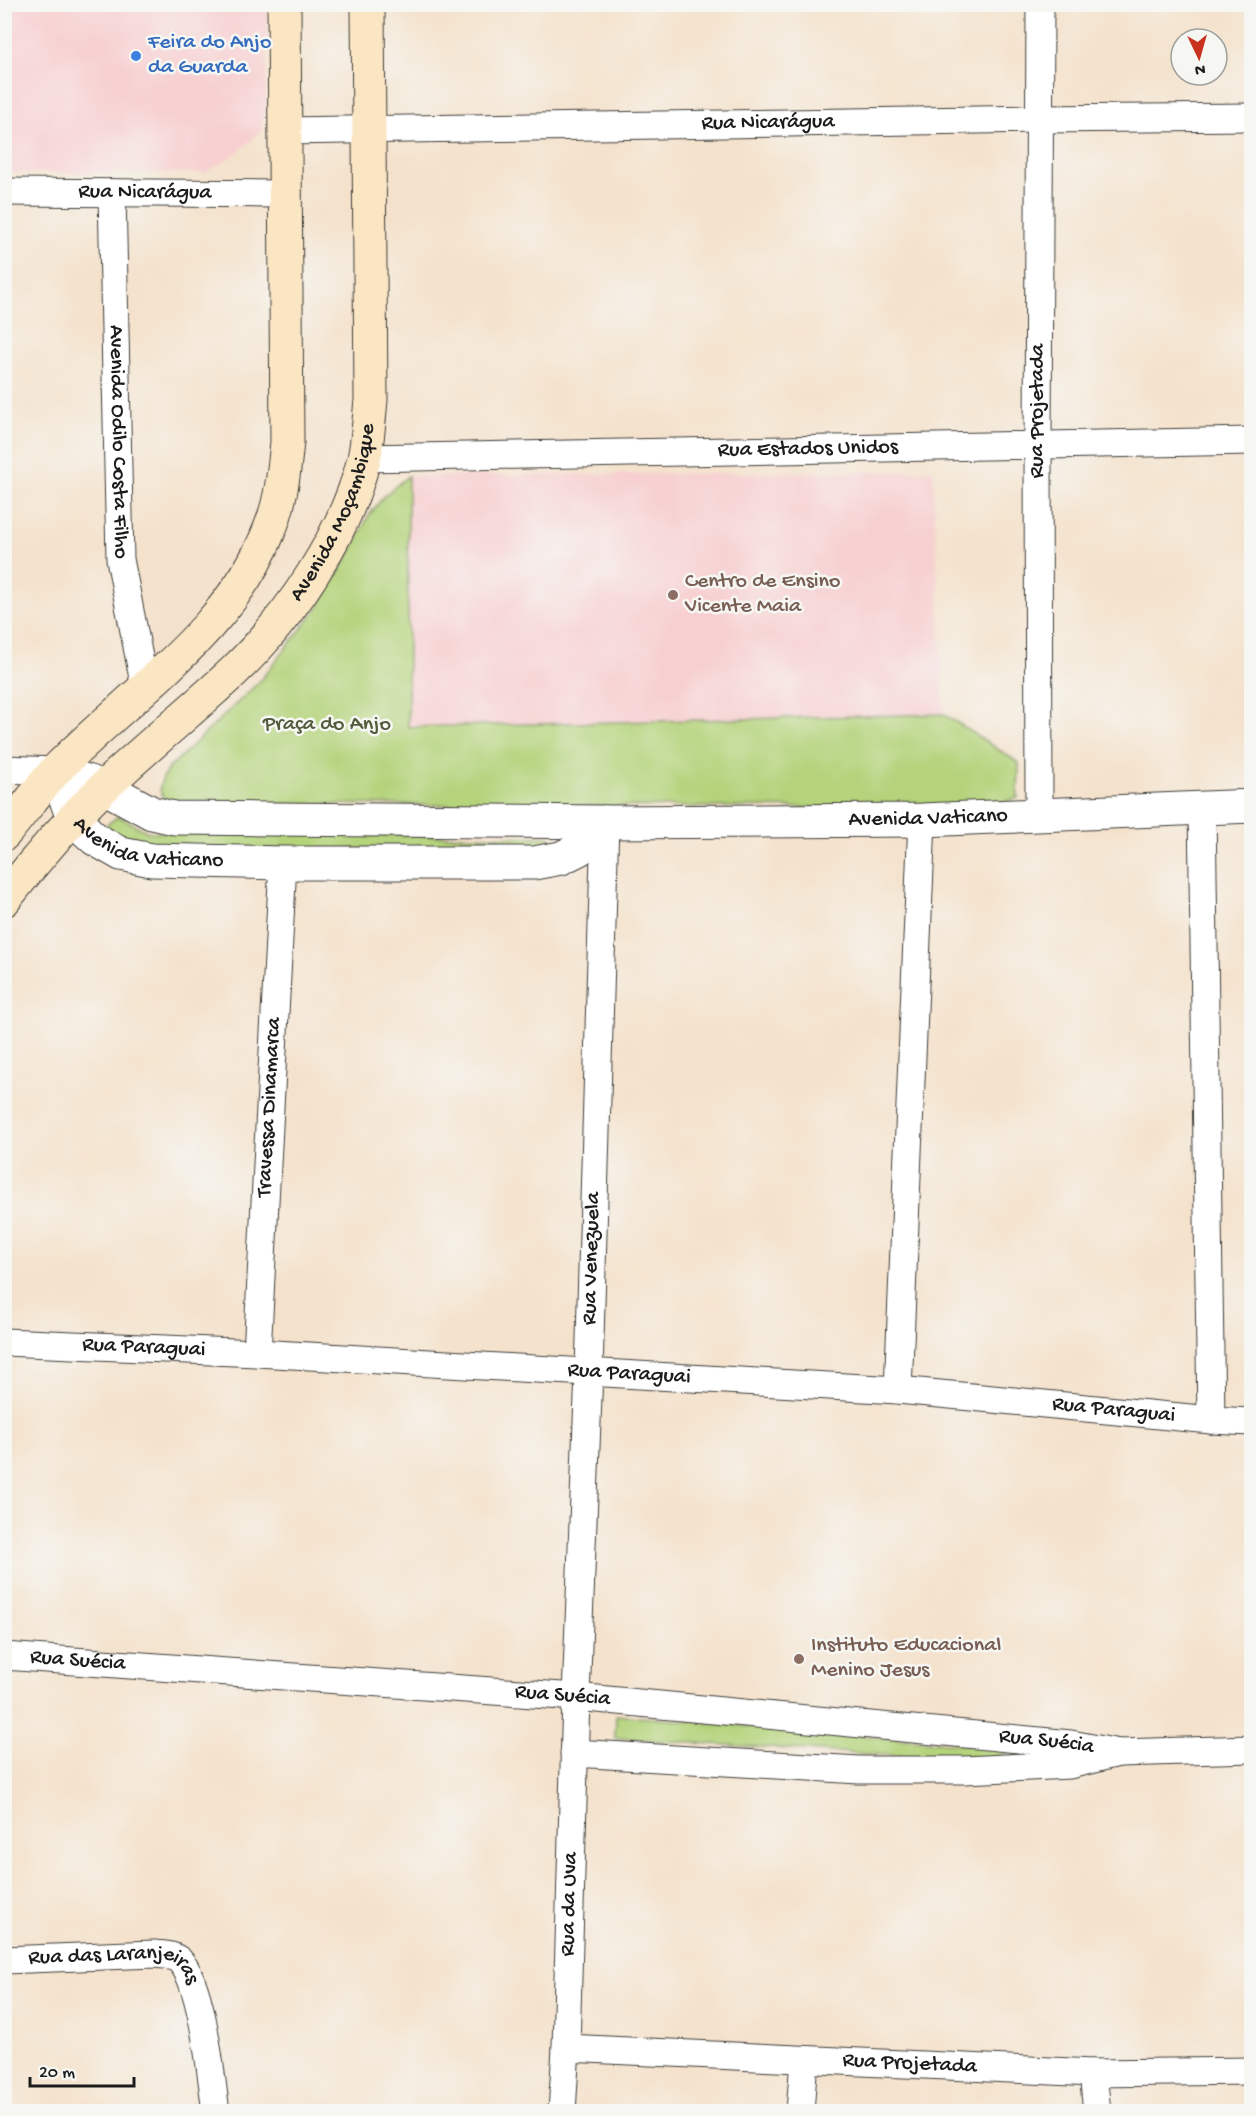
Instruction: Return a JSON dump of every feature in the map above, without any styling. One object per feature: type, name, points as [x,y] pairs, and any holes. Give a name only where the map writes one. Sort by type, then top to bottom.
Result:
[{"type":"main road","name":"Avenida Moçambique","points":[[4,834],[56,771],[209,625],[243,584],[269,531],[283,485],[287,442],[284,4]]},
{"type":"main road","name":"Avenida Moçambique","points":[[4,900],[104,787],[234,671],[271,631],[303,589],[329,545],[350,502],[364,458],[371,400],[368,4]]},
{"type":"street","name":"Rua Projetada","points":[[1039,816],[1040,4]]},
{"type":"street","name":"Rua Nicarágua","points":[[285,131],[1040,118],[1251,117]]},
{"type":"street","name":"Rua Nicarágua","points":[[4,192],[285,194]]},
{"type":"street","name":"Avenida Odilo Costa Filho","points":[[112,193],[120,559],[145,688]]},
{"type":"street","name":"Rua Estados Unidos","points":[[364,458],[1251,441]]},
{"type":"street","points":[[4,768],[56,771]]},
{"type":"street","name":"Avenida Vaticano","points":[[56,771],[104,787],[152,813],[174,818],[605,822],[922,820],[1251,806]]},
{"type":"street","name":"Avenida Vaticano","points":[[56,771],[74,819],[95,838],[121,854],[152,860],[283,863],[534,863],[561,858],[579,849],[605,822]]},
{"type":"street","points":[[1202,808],[1211,1420]]},
{"type":"street","points":[[897,1390],[922,820]]},
{"type":"street","name":"Rua Venezuela","points":[[576,1697],[589,1372],[605,822]]},
{"type":"street","name":"Travessa Dinamarca","points":[[257,1353],[283,863]]},
{"type":"street","name":"Rua Paraguai","points":[[4,1342],[257,1353],[897,1390],[1251,1422]]},
{"type":"street","name":"Rua Suécia","points":[[4,1656],[576,1697],[1071,1744],[1119,1753]]},
{"type":"street","name":"Rua da Uva","points":[[562,2112],[566,2049],[576,1697]]},
{"type":"street","name":"Rua Suécia","points":[[573,1753],[859,1770],[952,1770],[1070,1765],[1119,1753],[1251,1749]]},
{"type":"street","name":"Rua das Laranjeiras","points":[[4,1960],[154,1954],[168,1955],[178,1959],[190,1977],[204,2027],[216,2112]]},
{"type":"street","name":"Rua Projetada","points":[[566,2049],[937,2064],[1093,2073],[1251,2071]]},
{"type":"street","points":[[800,2112],[804,2060]]},
{"type":"street","points":[[1093,2073],[1097,2112]]},
{"type":"shaded area","name":"Feira do Anjo da Guarda","points":[[4,5],[267,5],[266,107],[261,131],[238,152],[205,173],[5,173]]},
{"type":"shaded area","name":"Centro de Ensino Vicente Maia","points":[[933,471],[944,714],[407,727],[408,476]]},
{"type":"green space","name":"Praça do Anjo","points":[[408,476],[408,727],[944,714],[1019,763],[1018,798],[980,809],[168,803],[160,791],[167,770],[259,682],[317,609],[351,552],[369,515],[385,495]]},
{"type":"green space","points":[[118,816],[148,832],[551,837],[545,850],[129,848],[102,829]]},
{"type":"green space","points":[[616,1715],[1008,1748],[1001,1756],[980,1761],[615,1738]]},
{"type":"place","name":"Feira do Anjo da Guarda","points":[[136,56]]},
{"type":"place","name":"Centro de Ensino Vicente Maia","points":[[673,595]]},
{"type":"place","name":"Instituto Educacional Menino Jesus","points":[[799,1659]]}]
